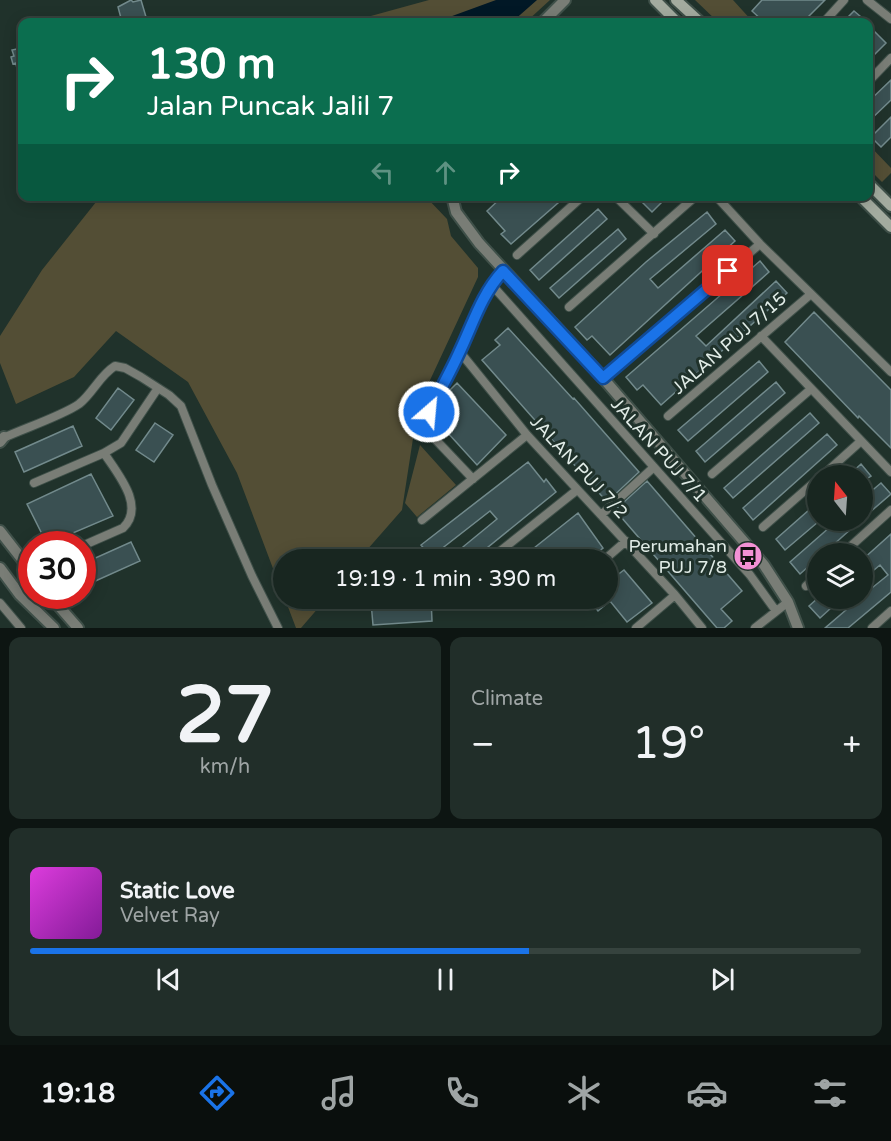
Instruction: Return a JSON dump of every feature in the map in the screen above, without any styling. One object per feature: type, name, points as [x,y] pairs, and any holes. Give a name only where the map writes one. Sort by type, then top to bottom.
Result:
[{"type":"main road","points":[[655,0],[673,18]]},
{"type":"main road","points":[[676,0],[696,18]]},
{"type":"main road","points":[[873,188],[891,206]]},
{"type":"main road","points":[[866,201],[891,227]]},
{"type":"street","points":[[547,18],[565,0]]},
{"type":"street","points":[[828,18],[844,0]]},
{"type":"street","points":[[867,0],[891,19]]},
{"type":"street","points":[[873,77],[891,58]]},
{"type":"street","points":[[453,201],[456,212],[479,243],[603,378],[764,565],[788,602],[798,628]]},
{"type":"street","points":[[517,255],[578,201]]},
{"type":"street","points":[[620,201],[654,234]]},
{"type":"street","points":[[569,307],[690,201]]},
{"type":"street","points":[[721,201],[760,244],[891,372]]},
{"type":"street","points":[[603,378],[760,244]]},
{"type":"street","points":[[473,479],[435,439],[429,412],[460,352],[482,300],[491,284],[503,271]]},
{"type":"street","name":"JALAN PUJ 7/1","points":[[491,284],[750,575],[776,611]]},
{"type":"street","name":"JALAN PUJ 7/15","points":[[668,416],[811,294]]},
{"type":"street","points":[[761,336],[891,472]]},
{"type":"street","name":"JALAN PUJ 7/2","points":[[460,352],[527,435],[675,595],[702,628]]},
{"type":"street","points":[[1,440],[74,407],[88,396],[107,372],[115,366],[125,368],[170,395],[181,406],[212,486],[278,628]]},
{"type":"street","points":[[34,483],[104,453],[120,443],[158,388]]},
{"type":"street","points":[[712,474],[811,389]]},
{"type":"street","points":[[422,520],[527,435]]},
{"type":"street","points":[[834,465],[861,441]]},
{"type":"street","points":[[96,540],[123,528],[128,523],[132,506],[126,486],[104,453]]},
{"type":"street","points":[[601,515],[654,467]]},
{"type":"street","points":[[763,527],[807,489]]},
{"type":"street","points":[[503,549],[578,490]]},
{"type":"street","points":[[854,543],[891,510]]},
{"type":"street","points":[[0,531],[18,554]]},
{"type":"street","points":[[617,549],[626,542]]},
{"type":"street","points":[[0,568],[20,595],[54,628]]},
{"type":"street","points":[[636,628],[675,595]]},
{"type":"street","points":[[755,628],[788,602]]},
{"type":"street","points":[[0,603],[21,628]]},
{"type":"street","points":[[61,609],[78,628]]},
{"type":"street","points":[[872,628],[891,611]]},
{"type":"shaded area","points":[[429,0],[550,0],[530,18],[364,18]]},
{"type":"shaded area","points":[[695,0],[733,0],[749,18],[714,18]]},
{"type":"shaded area","points":[[873,149],[891,168],[891,173],[882,182],[873,173]]},
{"type":"shaded area","points":[[97,201],[430,201],[447,219],[451,236],[478,268],[478,277],[418,406],[402,510],[368,549],[273,549],[273,568],[237,473],[188,382],[116,331],[74,377],[16,404],[0,363],[0,336],[42,270]]},
{"type":"shaded area","points":[[420,445],[456,485],[417,517],[405,503]]},
{"type":"shaded area","points":[[289,609],[317,609],[301,628],[296,628]]},
{"type":"water","points":[[496,0],[537,0],[517,18],[447,18]]},
{"type":"building","points":[[131,0],[133,2],[141,0],[146,17],[121,18],[118,7]]},
{"type":"building","points":[[762,0],[825,0],[807,18],[760,18],[752,11]]},
{"type":"building","points":[[854,11],[862,18],[847,18]]},
{"type":"building","points":[[873,30],[886,43],[873,56]]},
{"type":"building","points":[[18,49],[17,69],[11,57],[14,56],[12,50]]},
{"type":"building","points":[[891,80],[891,100],[873,117],[873,97]]},
{"type":"building","points":[[891,117],[891,137],[881,147],[873,139],[873,135]]},
{"type":"building","points":[[498,201],[560,201],[511,244],[501,234],[505,231],[487,211]]},
{"type":"building","points":[[641,201],[662,202],[652,212]]},
{"type":"building","points":[[598,209],[607,219],[539,280],[530,270]]},
{"type":"building","points":[[707,212],[716,224],[650,279],[658,288],[725,230],[735,241],[610,355],[592,336],[587,340],[575,327],[646,262]]},
{"type":"building","points":[[618,229],[626,239],[559,298],[550,288]]},
{"type":"building","points":[[760,261],[769,272],[696,336],[706,346],[776,281],[787,293],[661,405],[643,385],[637,390],[626,377]]},
{"type":"building","points":[[814,312],[891,390],[891,448],[859,416],[858,418],[785,342]]},
{"type":"building","points":[[508,328],[639,472],[607,502],[482,360],[500,345],[495,340]]},
{"type":"building","points":[[759,361],[768,372],[688,441],[678,430]]},
{"type":"building","points":[[776,382],[785,393],[705,462],[696,451]]},
{"type":"building","points":[[457,383],[506,435],[477,465],[437,421],[456,404],[446,394]]},
{"type":"building","points":[[118,388],[134,400],[111,430],[96,418]]},
{"type":"building","points":[[810,413],[819,423],[733,498],[724,488]]},
{"type":"building","points":[[155,423],[173,435],[154,462],[136,450]]},
{"type":"building","points":[[73,426],[82,446],[24,472],[15,452]]},
{"type":"building","points":[[827,434],[837,445],[815,465],[807,465],[807,472],[753,520],[743,508]]},
{"type":"building","points":[[528,462],[544,482],[546,479],[556,492],[486,549],[460,549],[497,519],[490,511],[441,549],[424,549],[421,545]]},
{"type":"building","points":[[91,474],[113,516],[78,531],[40,531],[27,504]]},
{"type":"building","points":[[647,481],[742,591],[721,609],[732,621],[724,628],[717,628],[615,510]]},
{"type":"building","points":[[881,483],[891,494],[873,510],[873,490]]},
{"type":"building","points":[[807,512],[807,531],[785,550],[776,539]]},
{"type":"building","points":[[578,513],[603,548],[602,549],[533,549]]},
{"type":"building","points":[[825,531],[849,531],[835,543],[812,543]]},
{"type":"building","points":[[891,534],[891,592],[873,607],[873,587],[888,575],[880,565],[873,571],[873,550]]},
{"type":"building","points":[[131,542],[140,561],[96,581],[96,558]]},
{"type":"building","points":[[807,547],[807,568],[800,574],[790,562]]},
{"type":"building","points":[[624,570],[652,603],[627,622],[616,609],[618,574]]},
{"type":"building","points":[[372,609],[431,609],[432,621],[373,625]]},
{"type":"building","points":[[812,609],[830,609],[820,618]]},
{"type":"building","points":[[847,609],[871,609],[848,628],[825,628]]},
{"type":"place","name":"Perumahan PUJ 7/8","points":[[748,556]]},
{"type":"route","points":[[429,412],[460,352],[482,300],[491,284],[503,271],[603,378],[728,271]]}]
